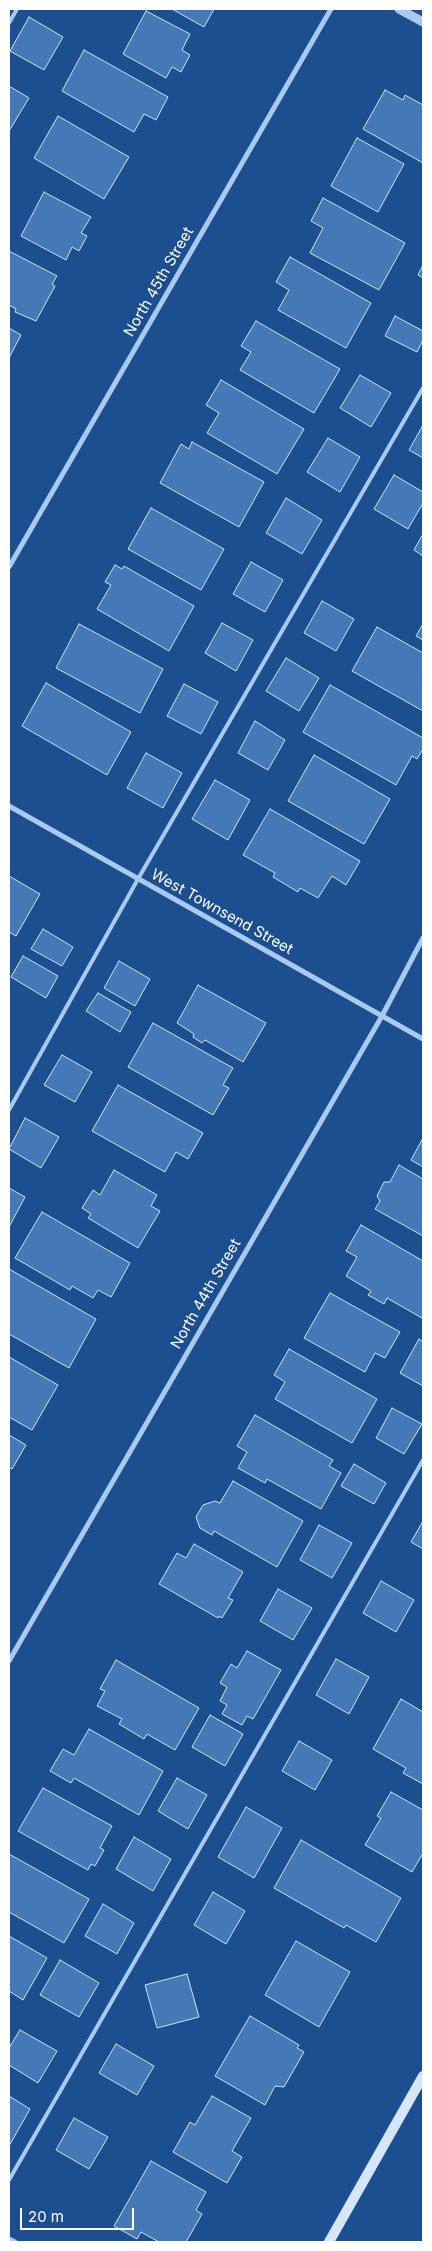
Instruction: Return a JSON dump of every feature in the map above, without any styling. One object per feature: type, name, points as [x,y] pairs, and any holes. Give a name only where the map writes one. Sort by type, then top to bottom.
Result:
[{"type":"main road","points":[[329,2242],[423,2076]]},
{"type":"street","name":"North 45th Street","points":[[9,567],[331,9]]},
{"type":"street","points":[[399,9],[423,22]]},
{"type":"street","name":"West Townsend Street","points":[[9,806],[423,1039]]},
{"type":"street","name":"North 44th Street","points":[[9,1661],[382,1016],[423,938]]},
{"type":"street","points":[[9,2239],[15,2242]]},
{"type":"lane","points":[[9,22],[17,9]]},
{"type":"lane","points":[[9,1110],[138,879],[423,388]]},
{"type":"lane","points":[[9,2180],[423,1460]]},
{"type":"building","points":[[172,9],[214,9],[204,27]]},
{"type":"building","points":[[146,11],[190,34],[182,50],[190,55],[181,72],[172,67],[166,78],[123,54]]},
{"type":"building","points":[[29,17],[63,37],[44,70],[10,51]]},
{"type":"building","points":[[84,50],[168,97],[156,120],[144,114],[134,132],[62,91]]},
{"type":"building","points":[[9,86],[29,98],[9,131]]},
{"type":"building","points":[[385,90],[403,100],[405,95],[423,105],[423,163],[363,129]]},
{"type":"building","points":[[58,116],[129,157],[104,199],[34,158]]},
{"type":"building","points":[[357,138],[404,164],[378,212],[331,186]]},
{"type":"building","points":[[44,192],[91,217],[81,233],[87,236],[79,251],[72,247],[66,260],[21,236]]},
{"type":"building","points":[[323,198],[405,243],[379,290],[310,253],[323,228],[311,221]]},
{"type":"building","points":[[9,251],[57,276],[52,284],[55,286],[36,321],[15,312],[16,309],[9,305]]},
{"type":"building","points":[[290,257],[371,303],[346,348],[278,310],[289,290],[276,282]]},
{"type":"building","points":[[423,265],[423,278],[418,275]]},
{"type":"building","points":[[395,316],[423,331],[423,340],[417,352],[385,336]]},
{"type":"building","points":[[256,321],[340,369],[314,413],[240,370],[251,352],[241,346]]},
{"type":"building","points":[[9,328],[21,335],[9,358]]},
{"type":"building","points":[[360,375],[391,393],[371,427],[340,408]]},
{"type":"building","points":[[221,380],[304,429],[277,474],[207,433],[219,413],[206,405]]},
{"type":"building","points":[[423,425],[423,458],[409,450]]},
{"type":"building","points":[[328,438],[360,457],[340,492],[307,472]]},
{"type":"building","points":[[192,442],[264,482],[239,527],[160,483],[181,444],[189,449]]},
{"type":"building","points":[[394,475],[423,492],[423,503],[408,529],[374,509]]},
{"type":"building","points":[[286,498],[322,520],[302,554],[266,533]]},
{"type":"building","points":[[151,508],[224,549],[201,590],[128,549]]},
{"type":"building","points":[[423,534],[423,556],[414,550]]},
{"type":"building","points":[[251,562],[283,580],[265,612],[233,594]]},
{"type":"building","points":[[115,565],[122,569],[124,566],[194,606],[169,651],[97,609],[111,585],[105,582]]},
{"type":"building","points":[[322,601],[354,619],[336,651],[304,633]]},
{"type":"building","points":[[222,623],[253,640],[236,671],[205,653]]},
{"type":"building","points":[[79,624],[163,669],[140,713],[56,668]]},
{"type":"building","points":[[423,624],[423,640],[416,636]]},
{"type":"building","points":[[377,627],[423,653],[423,711],[352,671]]},
{"type":"building","points":[[286,658],[319,678],[299,711],[266,691]]},
{"type":"building","points":[[46,683],[131,732],[107,775],[22,726]]},
{"type":"building","points":[[184,684],[218,702],[201,734],[167,716]]},
{"type":"building","points":[[330,685],[423,738],[423,749],[417,759],[412,756],[396,785],[303,732]]},
{"type":"building","points":[[255,721],[285,740],[268,770],[238,753]]},
{"type":"building","points":[[146,753],[182,773],[163,808],[127,788]]},
{"type":"building","points":[[314,755],[390,799],[364,844],[288,801]]},
{"type":"building","points":[[215,780],[250,800],[228,840],[192,819]]},
{"type":"building","points":[[270,809],[360,861],[346,885],[332,876],[318,898],[300,888],[298,892],[273,877],[275,873],[243,855]]},
{"type":"building","points":[[9,876],[40,894],[16,936],[9,932]]},
{"type":"building","points":[[43,929],[73,947],[62,966],[31,949]]},
{"type":"building","points":[[23,956],[58,976],[46,998],[11,977]]},
{"type":"building","points":[[119,961],[150,979],[135,1006],[104,988]]},
{"type":"building","points":[[198,985],[266,1023],[243,1062],[205,1040],[202,1043],[193,1037],[194,1034],[177,1023]]},
{"type":"building","points":[[98,993],[131,1012],[120,1032],[86,1011]]},
{"type":"building","points":[[153,1023],[233,1068],[223,1085],[229,1088],[213,1115],[128,1067]]},
{"type":"building","points":[[62,1055],[92,1072],[75,1102],[44,1085]]},
{"type":"building","points":[[118,1085],[203,1133],[188,1159],[176,1152],[165,1172],[92,1131]]},
{"type":"building","points":[[25,1118],[59,1137],[41,1168],[9,1149]]},
{"type":"building","points":[[423,1138],[423,1167],[411,1160]]},
{"type":"building","points":[[399,1165],[423,1179],[423,1236],[375,1209],[380,1201],[377,1196],[384,1182],[390,1182]]},
{"type":"building","points":[[114,1170],[157,1195],[151,1206],[160,1211],[138,1248],[88,1218],[91,1214],[82,1208],[93,1190],[100,1195]]},
{"type":"building","points":[[9,1188],[25,1197],[9,1227]]},
{"type":"building","points":[[42,1212],[130,1263],[111,1297],[98,1290],[93,1298],[72,1286],[70,1290],[15,1258]]},
{"type":"building","points":[[361,1225],[423,1261],[422,1318],[387,1298],[384,1304],[368,1295],[371,1291],[346,1276],[357,1257],[346,1251]]},
{"type":"building","points":[[9,1269],[96,1319],[69,1368],[9,1334]]},
{"type":"building","points":[[330,1293],[400,1332],[385,1358],[375,1353],[365,1372],[304,1338]]},
{"type":"building","points":[[419,1339],[423,1342],[423,1386],[400,1373]]},
{"type":"building","points":[[289,1349],[377,1399],[352,1443],[275,1399],[285,1382],[274,1375]]},
{"type":"building","points":[[9,1357],[58,1385],[32,1430],[9,1417]]},
{"type":"building","points":[[392,1408],[422,1424],[404,1454],[376,1438]]},
{"type":"building","points":[[255,1415],[333,1460],[329,1466],[341,1473],[321,1509],[267,1479],[265,1483],[238,1468],[247,1452],[237,1446]]},
{"type":"building","points":[[9,1435],[26,1445],[12,1469],[9,1467]]},
{"type":"building","points":[[354,1464],[386,1483],[374,1504],[341,1486]]},
{"type":"building","points":[[233,1481],[303,1521],[277,1567],[214,1531],[212,1535],[200,1528],[196,1517],[203,1505],[215,1501],[220,1503]]},
{"type":"building","points":[[423,1521],[423,1549],[411,1542]]},
{"type":"building","points":[[319,1525],[352,1543],[332,1578],[300,1560]]},
{"type":"building","points":[[194,1544],[243,1572],[228,1598],[233,1600],[222,1618],[219,1616],[218,1618],[159,1584],[177,1553],[186,1558]]},
{"type":"building","points":[[381,1581],[414,1600],[396,1632],[363,1613]]},
{"type":"building","points":[[278,1589],[312,1608],[293,1640],[260,1621]]},
{"type":"building","points":[[247,1651],[281,1670],[253,1719],[247,1716],[242,1725],[222,1714],[227,1705],[220,1701],[227,1687],[220,1683],[231,1664],[237,1668]]},
{"type":"building","points":[[336,1659],[369,1677],[349,1714],[316,1695]]},
{"type":"building","points":[[116,1660],[199,1708],[175,1750],[147,1734],[144,1739],[119,1724],[122,1719],[97,1706],[105,1691],[100,1689]]},
{"type":"building","points":[[401,1699],[423,1712],[423,1784],[403,1773],[406,1768],[373,1749]]},
{"type":"building","points":[[210,1715],[243,1734],[225,1766],[192,1747]]},
{"type":"building","points":[[89,1729],[163,1771],[139,1815],[74,1778],[71,1783],[50,1771],[63,1749],[74,1755]]},
{"type":"building","points":[[299,1741],[332,1760],[315,1790],[282,1771]]},
{"type":"building","points":[[177,1778],[207,1795],[188,1829],[158,1811]]},
{"type":"building","points":[[43,1788],[112,1826],[100,1848],[104,1850],[95,1866],[91,1864],[88,1870],[18,1831]]},
{"type":"building","points":[[391,1792],[423,1810],[423,1853],[412,1872],[365,1845],[381,1818],[377,1816]]},
{"type":"building","points":[[246,1807],[282,1828],[254,1878],[218,1857]]},
{"type":"building","points":[[134,1837],[171,1859],[153,1891],[116,1869]]},
{"type":"building","points":[[301,1840],[401,1898],[376,1942],[346,1925],[344,1928],[274,1888]]},
{"type":"building","points":[[9,1854],[89,1899],[64,1943],[9,1912]]},
{"type":"building","points":[[213,1892],[245,1911],[226,1944],[194,1925]]},
{"type":"building","points":[[103,1904],[134,1923],[117,1954],[85,1936]]},
{"type":"building","points":[[9,1936],[47,1958],[23,2000],[9,1991]]},
{"type":"building","points":[[296,1941],[350,1972],[319,2027],[265,1995]]},
{"type":"building","points":[[60,1960],[99,1983],[79,2017],[40,1995]]},
{"type":"building","points":[[187,1974],[199,2017],[157,2028],[145,1985]]},
{"type":"building","points":[[250,2016],[299,2045],[297,2048],[304,2052],[284,2087],[275,2086],[265,2105],[215,2076]]},
{"type":"building","points":[[20,2030],[57,2051],[38,2083],[9,2065],[9,2048]]},
{"type":"building","points":[[116,2044],[154,2066],[137,2095],[99,2073]]},
{"type":"building","points":[[9,2096],[30,2109],[9,2146]]},
{"type":"building","points":[[212,2096],[251,2118],[232,2151],[242,2157],[227,2183],[173,2152],[190,2122],[195,2125]]},
{"type":"building","points":[[74,2118],[108,2137],[89,2169],[56,2150]]},
{"type":"building","points":[[151,2161],[206,2192],[196,2210],[202,2214],[186,2242],[159,2242],[141,2232],[137,2239],[114,2226]]}]
